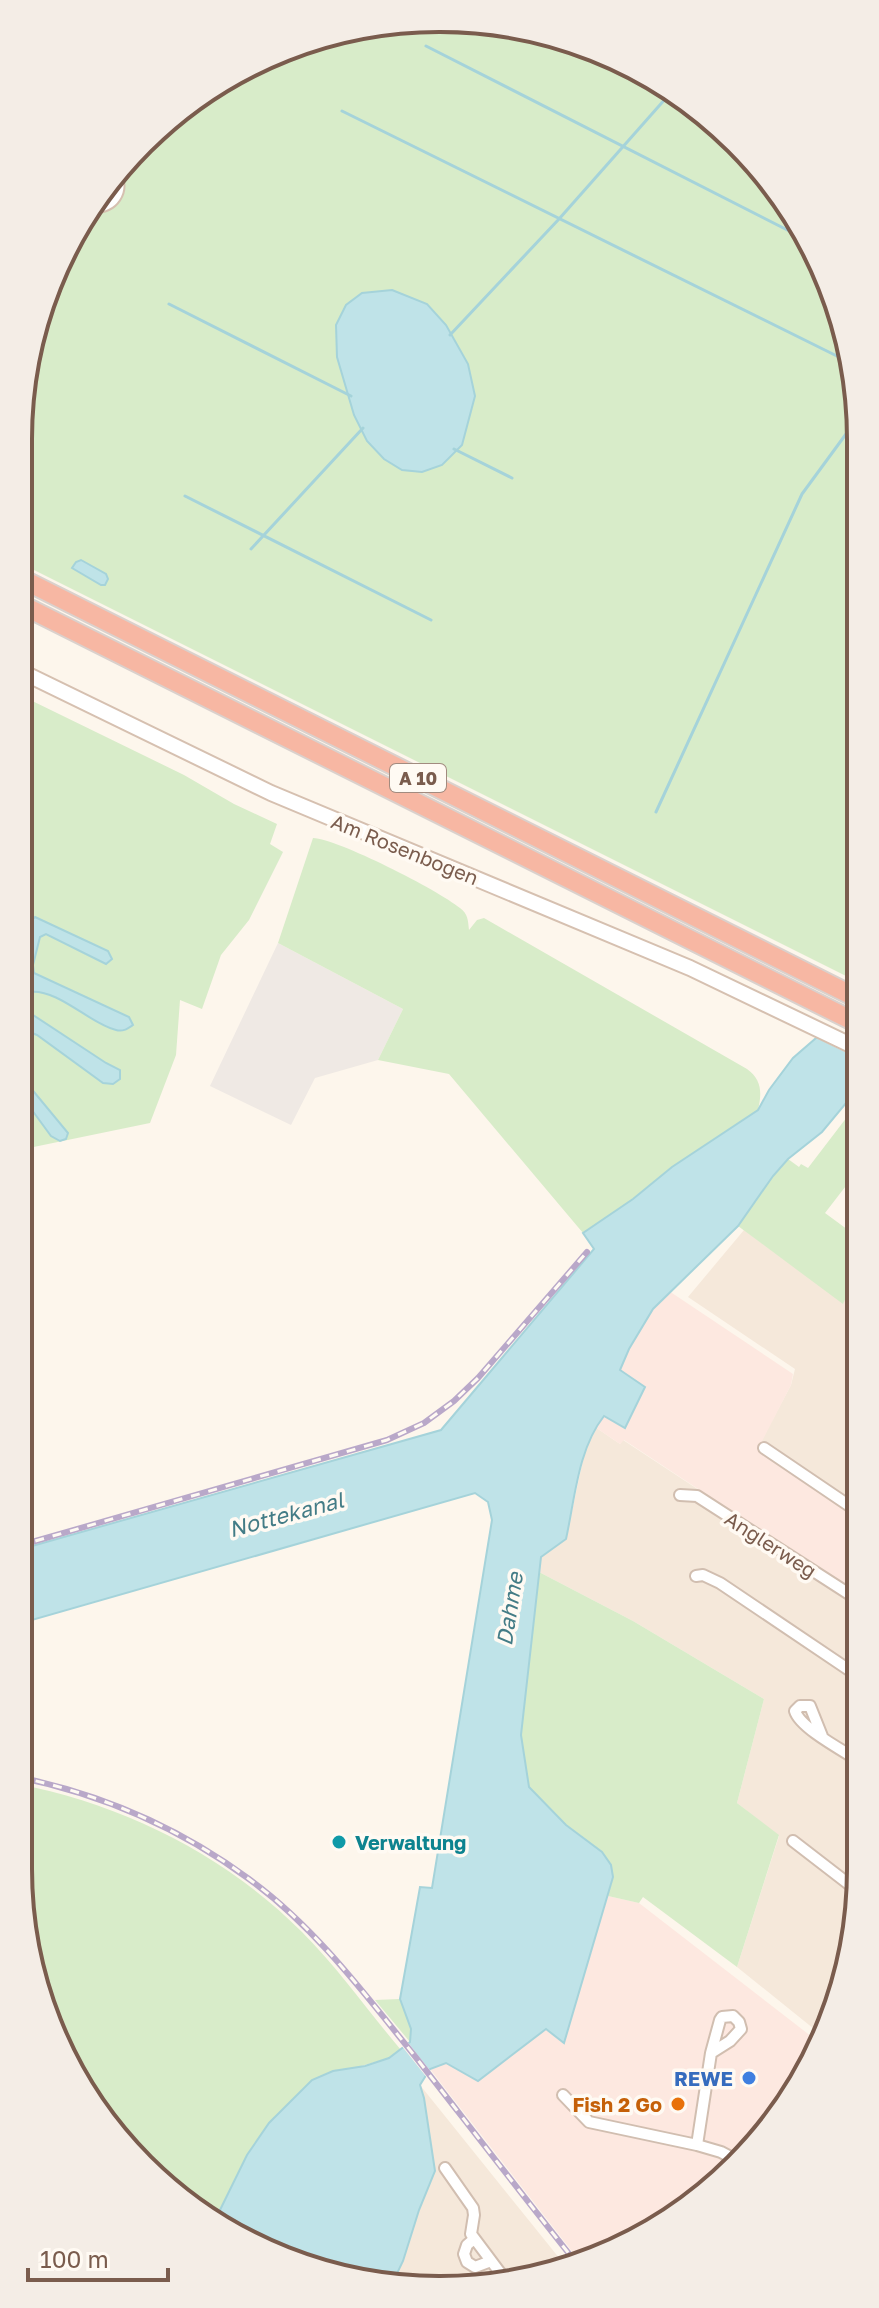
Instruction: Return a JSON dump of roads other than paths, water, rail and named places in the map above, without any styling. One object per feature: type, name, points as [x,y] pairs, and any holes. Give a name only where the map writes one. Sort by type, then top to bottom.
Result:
[{"type":"highway","name":"A 10","points":[[32,584],[847,993]]},
{"type":"highway","name":"A 10","points":[[32,610],[847,1018]]},
{"type":"main road","name":"Am Rosenbogen","points":[[32,677],[271,793],[690,968],[847,1043]]},
{"type":"street","points":[[764,1448],[847,1504]]},
{"type":"street","name":"Anglerweg","points":[[680,1495],[697,1496],[847,1593]]},
{"type":"street","points":[[696,1576],[703,1575],[720,1583],[847,1669]]},
{"type":"street","points":[[822,1736],[847,1753]]},
{"type":"street","points":[[793,1841],[846,1882]]},
{"type":"street","points":[[697,2145],[711,2053]]},
{"type":"street","points":[[563,2095],[589,2122],[697,2145],[729,2156]]},
{"type":"street","points":[[445,2168],[473,2208],[471,2234],[499,2272]]},
{"type":"street","points":[[474,2239],[467,2245],[464,2254],[467,2262],[475,2267],[491,2261]]},
{"type":"water","points":[[392,290],[427,304],[446,325],[468,364],[475,396],[462,445],[442,465],[422,472],[402,470],[384,459],[367,441],[354,415],[337,357],[336,325],[346,305],[362,293]]},
{"type":"water","points":[[81,560],[106,574],[108,579],[105,585],[72,568]]},
{"type":"water","points":[[35,917],[108,951],[112,959],[106,964],[46,934],[40,937],[34,973],[129,1017],[133,1025],[123,1030],[106,1027],[63,1001],[32,992],[32,920]]},
{"type":"water","points":[[847,999],[847,1102],[822,1132],[788,1159],[773,1176],[738,1226],[653,1309],[620,1370],[645,1387],[625,1428],[604,1416],[595,1429],[579,1474],[566,1539],[541,1557],[521,1735],[529,1787],[566,1825],[602,1852],[611,1865],[613,1877],[564,2043],[546,2029],[478,2081],[446,2063],[430,2069],[420,2085],[435,2171],[397,2274],[334,2262],[259,2234],[220,2210],[247,2155],[269,2123],[312,2080],[333,2071],[389,2058],[410,2042],[411,2029],[400,1999],[420,1887],[432,1888],[492,1520],[488,1502],[475,1493],[32,1620],[32,1546],[441,1430],[594,1249],[583,1233],[633,1199],[672,1167],[758,1110],[793,1058],[831,1025]]},
{"type":"water","points":[[32,1014],[120,1070],[120,1079],[113,1084],[103,1083],[32,1033]]},
{"type":"water","points":[[32,1090],[68,1133],[66,1139],[60,1141],[51,1136],[32,1110]]},
{"type":"waterway","points":[[426,46],[789,231]]},
{"type":"waterway","points":[[450,335],[664,100]]},
{"type":"waterway","points":[[342,111],[838,357]]},
{"type":"waterway","points":[[169,304],[351,396]]},
{"type":"waterway","points":[[251,549],[363,428]]},
{"type":"waterway","points":[[656,812],[802,494],[847,433]]},
{"type":"waterway","points":[[454,449],[512,478]]},
{"type":"waterway","points":[[185,496],[431,620]]},
{"type":"railway","points":[[32,1542],[387,1440],[424,1423],[478,1378],[587,1252]]},
{"type":"railway","points":[[32,1780],[139,1815],[223,1861],[273,1898],[317,1939],[357,1984],[569,2254]]},
{"type":"place","name":"Verwaltung","points":[[339,1842]]},
{"type":"place","name":"REWE","points":[[749,2078]]},
{"type":"place","name":"Fish 2 Go","points":[[678,2104]]},
{"type":"water label","name":"Nottekanal","points":[[286,1514]]},
{"type":"water label","name":"Dahme","points":[[509,1609]]}]
